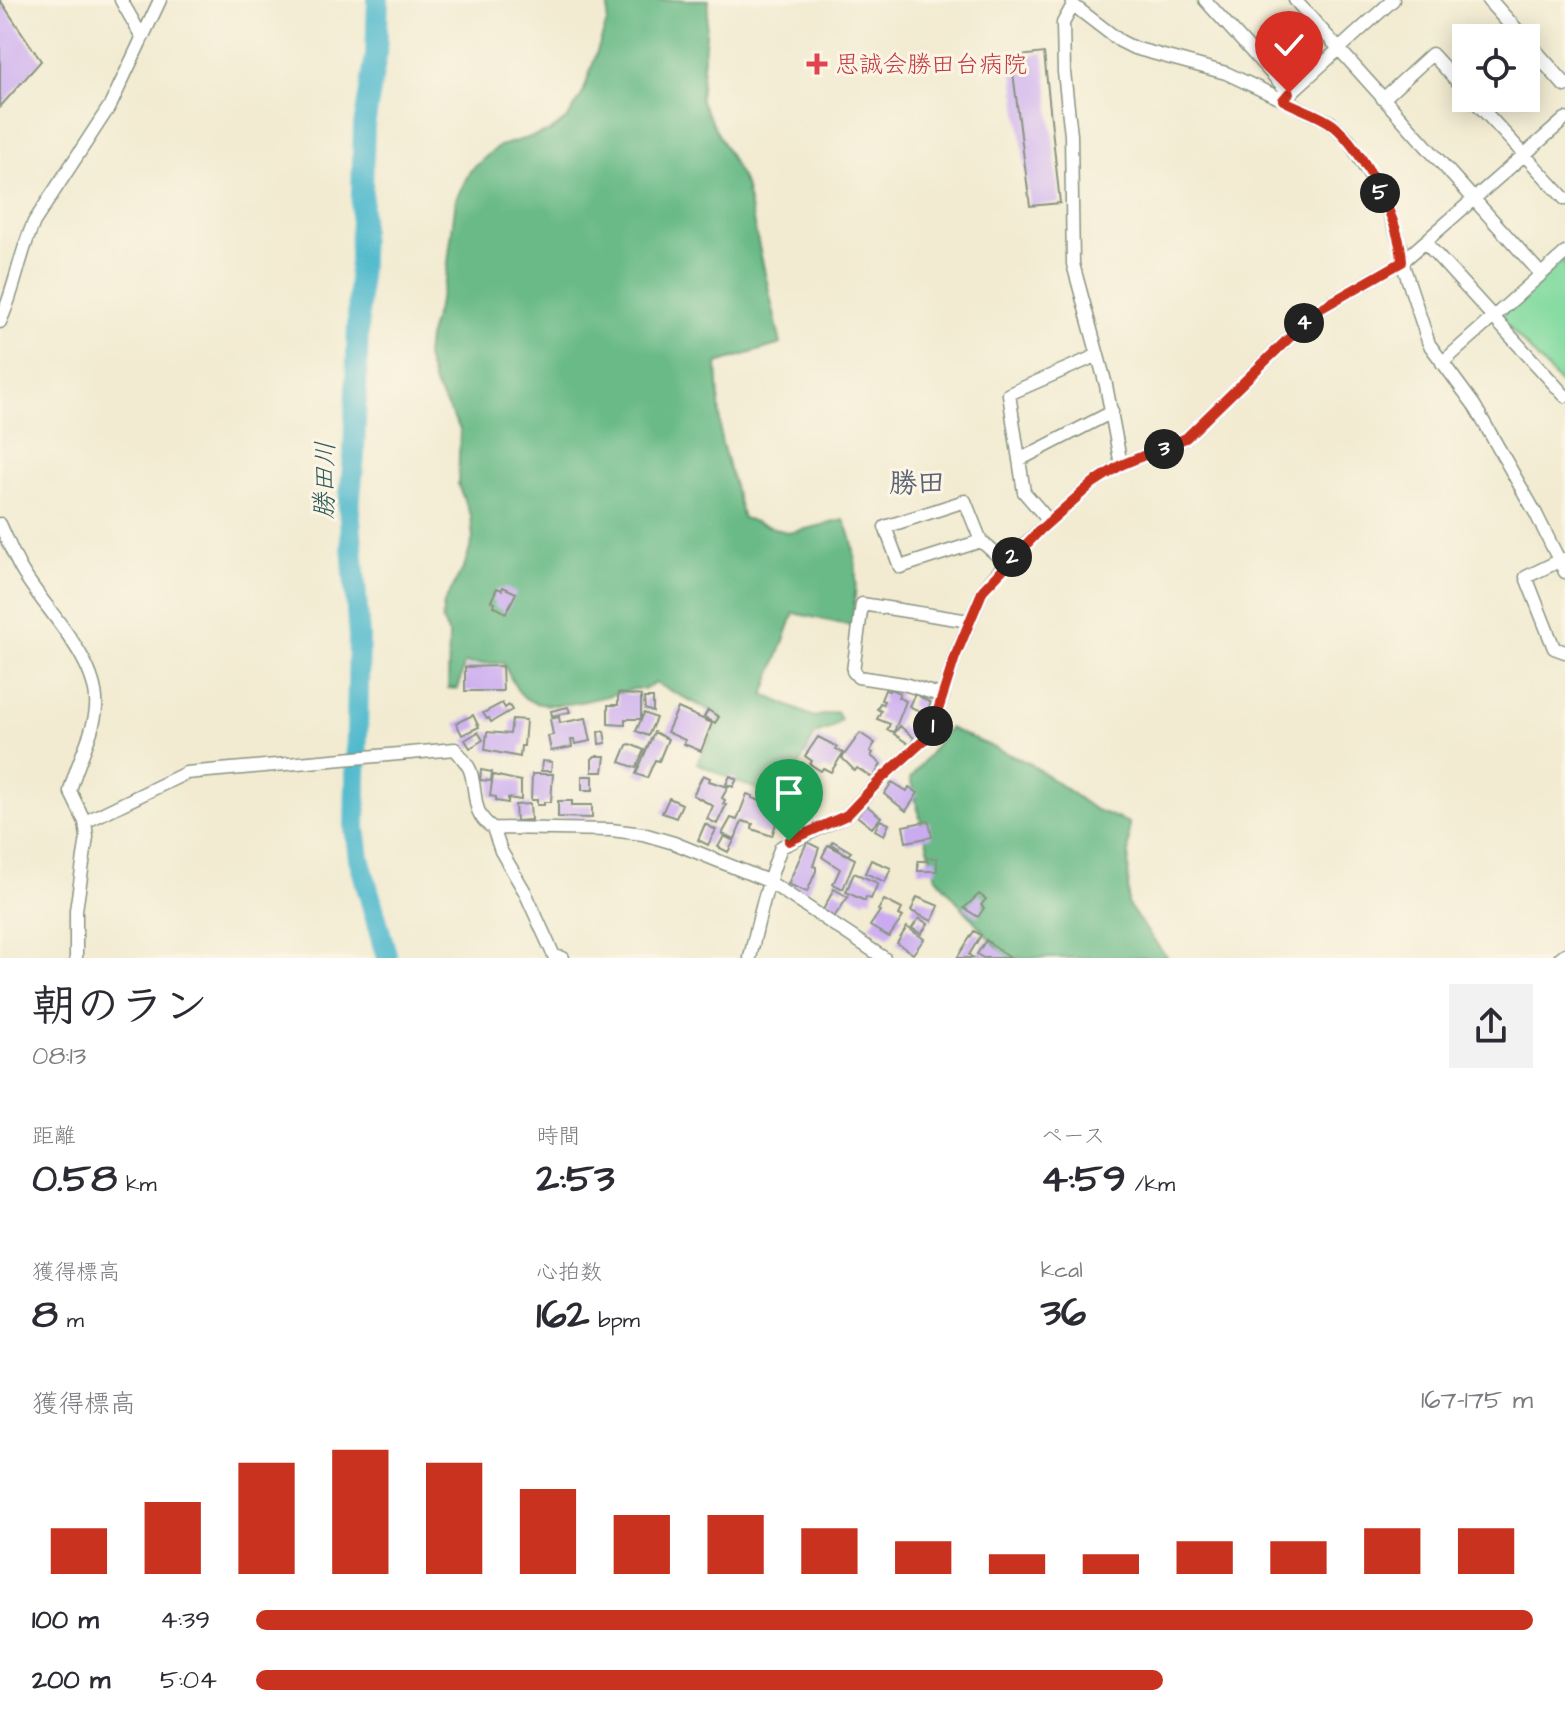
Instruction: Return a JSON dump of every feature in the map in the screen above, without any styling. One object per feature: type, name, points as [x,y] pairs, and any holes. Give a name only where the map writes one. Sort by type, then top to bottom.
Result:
[{"type":"street","points":[[121,0],[142,37]]},
{"type":"street","points":[[0,322],[16,284],[25,243],[34,222],[111,104],[160,0]]},
{"type":"street","points":[[1080,9],[1091,0]]},
{"type":"street","points":[[1205,0],[1286,97]]},
{"type":"street","points":[[1295,0],[1541,274]]},
{"type":"street","points":[[1286,97],[1393,0]]},
{"type":"street","points":[[1489,0],[1511,24]]},
{"type":"street","points":[[1121,465],[1112,412],[1073,264],[1071,135],[1064,72],[1063,23],[1073,5],[1088,19],[1134,48],[1226,73],[1286,97],[1330,122],[1349,140],[1387,206],[1429,344],[1474,405],[1563,564],[1526,577],[1554,648],[1565,652]]},
{"type":"street","points":[[1383,99],[1432,54],[1452,76]]},
{"type":"street","points":[[1540,57],[1565,85]]},
{"type":"street","points":[[1485,112],[1565,199]]},
{"type":"street","points":[[750,958],[768,881],[781,847],[847,815],[930,735],[969,621],[983,590],[1006,563],[1093,483],[1121,465],[1186,438],[1318,310],[1402,262],[1565,119]]},
{"type":"street","points":[[1425,242],[1565,396]]},
{"type":"street","points":[[1442,363],[1565,253]]},
{"type":"street","points":[[1049,521],[1024,492],[1009,394],[1098,355]]},
{"type":"street","points":[[1019,460],[1112,412]]},
{"type":"street","points":[[981,541],[900,567],[885,527],[965,501],[981,541],[1006,563]]},
{"type":"street","points":[[0,524],[22,571],[64,627],[92,679],[96,711],[70,791],[85,822],[87,837],[76,910],[76,958]]},
{"type":"street","points":[[943,696],[904,684],[858,677],[853,671],[862,604],[969,621]]},
{"type":"street","points":[[85,822],[186,773],[455,749],[469,768],[477,810],[483,821],[493,828],[577,828],[643,834],[674,843],[768,881],[884,958]]},
{"type":"street","points":[[493,828],[501,851],[525,892],[554,956],[563,958]]},
{"type":"street","points":[[1560,958],[1565,954]]},
{"type":"green space","points":[[609,0],[709,0],[700,100],[745,185],[781,344],[717,363],[721,440],[743,518],[789,533],[844,520],[853,545],[856,572],[852,626],[794,613],[764,695],[814,717],[837,712],[841,720],[832,728],[815,734],[783,798],[737,782],[697,763],[721,716],[655,683],[644,689],[577,703],[546,705],[523,696],[503,663],[464,664],[458,689],[448,688],[449,635],[442,620],[444,603],[464,567],[473,539],[471,516],[458,485],[460,429],[434,384],[426,357],[428,338],[446,279],[456,199],[470,171],[500,146],[551,131],[568,118],[583,93],[607,22]]},
{"type":"green space","points":[[1565,258],[1565,389],[1500,317]]},
{"type":"green space","points":[[949,728],[1029,763],[1094,809],[1129,823],[1128,905],[1167,958],[1006,958],[936,877],[910,779]]},
{"type":"building","points":[[0,0],[41,61],[0,107]]},
{"type":"building","points":[[1044,53],[1060,203],[1030,206],[1011,57]]},
{"type":"building","points":[[503,587],[516,593],[506,613],[491,601],[497,588],[502,590]]},
{"type":"building","points":[[502,666],[503,691],[465,691],[465,667]]},
{"type":"building","points":[[885,690],[900,693],[898,697],[906,701],[894,732],[887,730],[890,724],[877,719],[881,711],[877,709],[880,703],[883,704],[881,700]]},
{"type":"building","points":[[618,693],[641,696],[641,719],[625,719],[625,725],[608,724],[608,705],[618,705]]},
{"type":"building","points":[[915,694],[931,703],[925,714],[909,706]]},
{"type":"building","points":[[644,698],[653,698],[653,712],[645,709]]},
{"type":"building","points":[[502,703],[512,710],[491,722],[483,713]]},
{"type":"building","points":[[568,707],[570,712],[552,716],[551,711]]},
{"type":"building","points":[[678,708],[712,723],[701,751],[667,732]]},
{"type":"building","points":[[708,710],[719,717],[715,723],[704,717]]},
{"type":"building","points":[[644,713],[656,718],[648,736],[636,731]]},
{"type":"building","points":[[473,715],[479,727],[462,735],[456,723]]},
{"type":"building","points":[[559,717],[560,723],[586,718],[591,741],[575,744],[571,740],[572,747],[551,751],[548,736],[553,735],[550,719]]},
{"type":"building","points":[[512,719],[526,720],[520,757],[485,750],[487,732],[510,734]]},
{"type":"building","points":[[900,726],[914,738],[910,745],[894,734]]},
{"type":"building","points":[[604,731],[606,743],[599,744],[598,732]]},
{"type":"building","points":[[478,732],[483,740],[470,748],[465,740]]},
{"type":"building","points":[[654,732],[668,739],[659,761],[655,760],[647,778],[636,774]]},
{"type":"building","points":[[860,733],[875,743],[870,751],[873,753],[871,756],[881,764],[873,778],[857,768],[855,771],[842,758]]},
{"type":"building","points":[[818,737],[843,753],[831,772],[823,768],[821,771],[810,764],[812,761],[805,756]]},
{"type":"building","points":[[630,744],[644,750],[636,768],[620,762]]},
{"type":"building","points":[[595,756],[605,756],[603,772],[592,772]]},
{"type":"building","points":[[542,761],[552,762],[551,771],[541,771]]},
{"type":"building","points":[[481,770],[492,772],[491,781],[480,780]]},
{"type":"building","points":[[532,774],[553,774],[551,802],[537,805],[537,800],[531,800]]},
{"type":"building","points":[[493,775],[521,781],[521,800],[508,798],[508,803],[496,801],[496,797],[490,796]]},
{"type":"building","points":[[703,775],[710,778],[709,781],[728,787],[722,798],[726,805],[717,824],[707,819],[713,806],[693,795]]},
{"type":"building","points":[[582,776],[593,776],[593,790],[582,790]]},
{"type":"building","points":[[730,776],[737,779],[733,787],[726,784]]},
{"type":"building","points":[[892,782],[907,791],[909,787],[918,793],[906,811],[884,794]]},
{"type":"building","points":[[747,794],[781,808],[772,836],[752,829],[753,824],[742,821],[735,839],[722,834],[731,818],[737,820]]},
{"type":"building","points":[[669,798],[682,804],[676,818],[662,813]]},
{"type":"building","points":[[558,801],[592,805],[592,818],[558,817]]},
{"type":"building","points":[[530,804],[531,820],[516,821],[515,805]]},
{"type":"building","points":[[866,805],[881,817],[872,828],[857,816]]},
{"type":"building","points":[[880,820],[889,824],[884,835],[875,830]]},
{"type":"building","points":[[929,821],[932,837],[906,842],[903,826]]},
{"type":"building","points":[[705,824],[716,830],[708,845],[698,840]]},
{"type":"building","points":[[724,836],[734,841],[728,852],[718,847]]},
{"type":"building","points":[[833,841],[851,852],[848,855],[831,844]]},
{"type":"building","points":[[807,842],[819,848],[813,866],[816,871],[807,892],[788,884]]},
{"type":"building","points":[[828,845],[855,859],[843,889],[833,884],[840,869],[822,857]]},
{"type":"building","points":[[927,858],[937,858],[937,871],[918,871],[918,861],[927,861]]},
{"type":"building","points":[[871,860],[891,868],[885,882],[865,873]]},
{"type":"building","points":[[854,873],[878,883],[871,899],[866,897],[865,901],[846,892]]},
{"type":"building","points":[[834,889],[848,897],[834,917],[823,910]]},
{"type":"building","points":[[979,894],[986,899],[978,917],[964,908]]},
{"type":"building","points":[[917,897],[939,906],[932,921],[911,911]]},
{"type":"building","points":[[884,900],[902,909],[899,915],[903,917],[889,937],[870,926]]},
{"type":"building","points":[[919,918],[928,924],[921,934],[912,928]]},
{"type":"building","points":[[907,927],[924,939],[913,954],[897,943]]},
{"type":"building","points":[[974,931],[981,935],[969,955],[974,958],[957,958]]},
{"type":"building","points":[[986,940],[1011,958],[983,958],[977,954]]},
{"type":"waterway","name":"勝田川","points":[[378,0],[376,56],[364,126],[354,456],[349,507],[359,636],[355,828],[359,858],[387,958]]},
{"type":"place","name":"思誠会勝田台病院","points":[[817,64]]},
{"type":"district","name":"勝田","points":[[917,482]]},
{"type":"route","points":[[789,841],[847,815],[930,735],[955,657],[983,590],[1040,530],[1093,483],[1121,465],[1186,438],[1318,310],[1402,262],[1401,247],[1387,206],[1349,140],[1330,122],[1283,100],[1289,93]]}]
